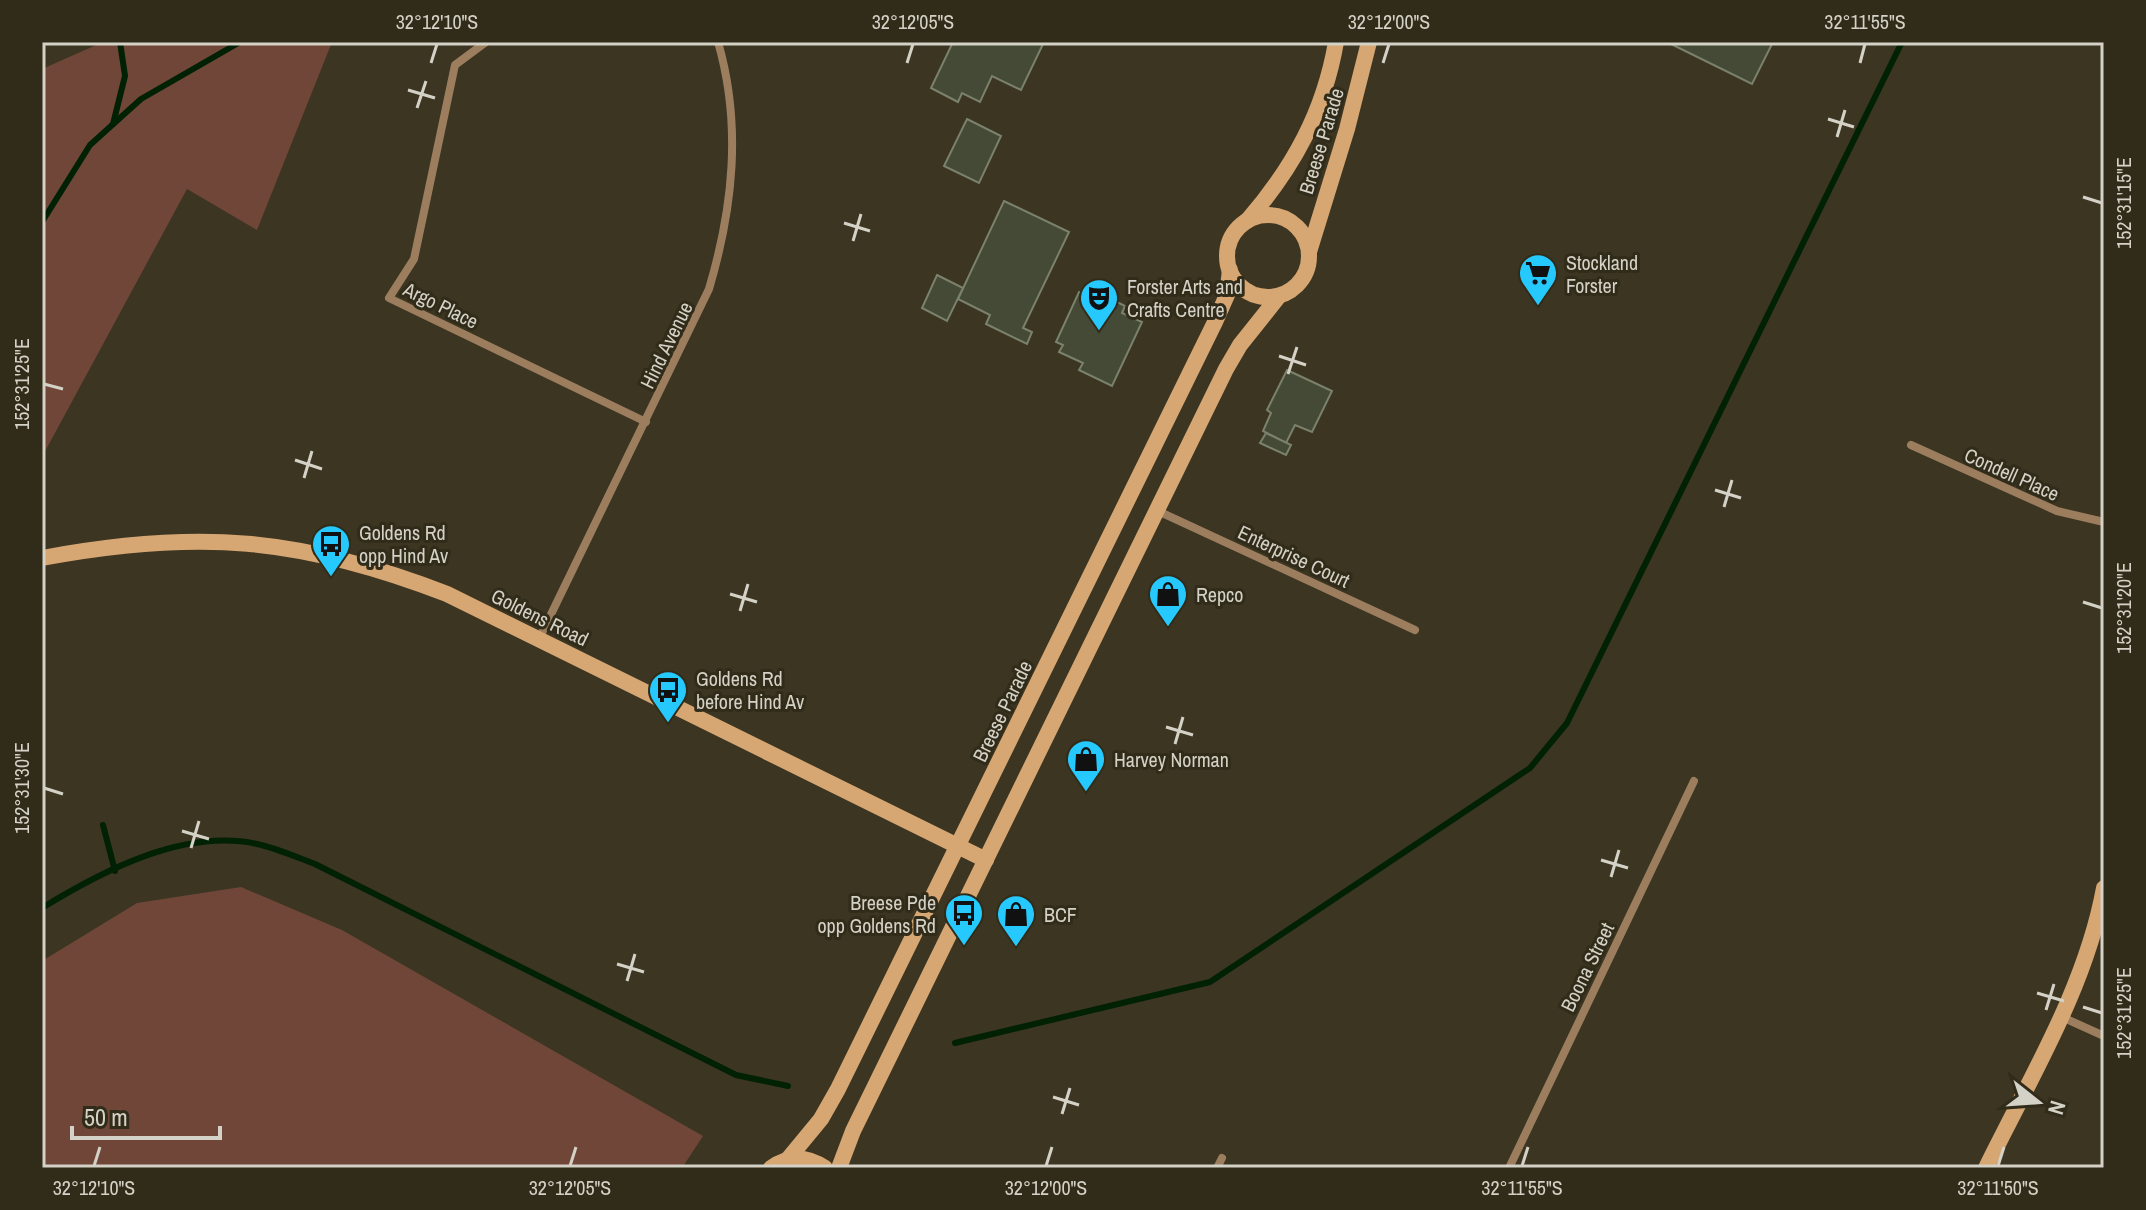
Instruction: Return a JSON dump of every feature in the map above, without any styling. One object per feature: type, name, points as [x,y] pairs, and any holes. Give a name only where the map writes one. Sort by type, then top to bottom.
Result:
[{"type":"main road","name":"Breese Parade","points":[[1246,222],[1294,161],[1308,133],[1336,42]]},
{"type":"main road","name":"Breese Parade","points":[[1309,252],[1347,129],[1369,42]]},
{"type":"main road","points":[[839,1168],[853,1131],[1226,369],[1240,345],[1279,296],[1298,285],[1305,276],[1309,252],[1305,238],[1286,219],[1273,215],[1246,222],[1230,242],[1230,270],[1244,290],[1255,295],[1279,296]]},
{"type":"main road","name":"Breese Parade","points":[[788,1159],[821,1119],[838,1089],[1215,322],[1227,295],[1230,270]]},
{"type":"main road","name":"Goldens Road","points":[[42,558],[106,546],[205,540],[270,544],[340,557],[394,573],[447,594],[986,860]]},
{"type":"main road","points":[[1986,1168],[2061,1016],[2087,953],[2104,888]]},
{"type":"main road","points":[[771,1168],[788,1159],[802,1158],[825,1168]]},
{"type":"street","name":"Argo Place","points":[[486,42],[455,65],[414,259],[389,298],[646,422]]},
{"type":"street","name":"Hind Avenue","points":[[539,639],[695,324],[721,247],[730,197],[733,122],[718,42]]},
{"type":"street","name":"Condell Place","points":[[1911,445],[2057,511],[2104,522]]},
{"type":"street","name":"Enterprise Court","points":[[1158,511],[1415,630]]},
{"type":"street","name":"Boona Street","points":[[1509,1168],[1694,781]]},
{"type":"street","points":[[2061,1016],[2104,1036]]},
{"type":"street","points":[[1217,1168],[1222,1158]]},
{"type":"shaded area","points":[[103,42],[332,42],[257,230],[187,189],[42,457],[42,69]]},
{"type":"shaded area","points":[[241,887],[342,930],[703,1136],[682,1168],[42,1168],[42,961],[137,903]]},
{"type":"building","points":[[953,42],[1044,42],[1021,90],[992,76],[980,102],[962,93],[958,102],[931,88]]},
{"type":"building","points":[[1667,42],[1773,42],[1752,84]]},
{"type":"building","points":[[967,119],[1001,136],[979,183],[944,166]]},
{"type":"building","points":[[1004,201],[1069,232],[1023,328],[1032,332],[1027,344],[986,324],[990,315],[958,299]]},
{"type":"building","points":[[937,275],[963,288],[947,321],[922,308]]},
{"type":"building","name":"Forster Arts and Crafts Centre","points":[[1089,288],[1125,306],[1122,313],[1142,322],[1112,386],[1079,370],[1083,363],[1059,352],[1063,345],[1056,342],[1079,292],[1085,295]]},
{"type":"building","points":[[1287,370],[1332,391],[1312,432],[1295,425],[1286,443],[1263,431],[1271,413],[1267,410]]},
{"type":"building","points":[[1266,433],[1291,445],[1286,455],[1260,443]]},
{"type":"waterway","points":[[113,124],[125,76],[120,42]]},
{"type":"waterway","points":[[42,222],[90,145],[141,99],[240,42]]},
{"type":"waterway","points":[[955,1043],[1210,982],[1530,768],[1567,723],[1902,42]]},
{"type":"waterway","points":[[103,825],[115,871]]},
{"type":"waterway","points":[[42,908],[117,867],[173,847],[201,842],[257,844],[315,864],[736,1075],[788,1086]]},
{"type":"place","name":"Stockland Forster","points":[[1538,307]]},
{"type":"place","name":"Forster Arts and Crafts Centre","points":[[1099,332]]},
{"type":"place","name":"Goldens Rd opp Hind Av","points":[[331,578]]},
{"type":"place","name":"Repco","points":[[1168,628]]},
{"type":"place","name":"Goldens Rd before Hind Av","points":[[668,724]]},
{"type":"place","name":"Harvey Norman","points":[[1086,793]]},
{"type":"place","name":"Breese Pde opp Goldens Rd","points":[[964,947]]},
{"type":"place","name":"BCF","points":[[1016,948]]}]
